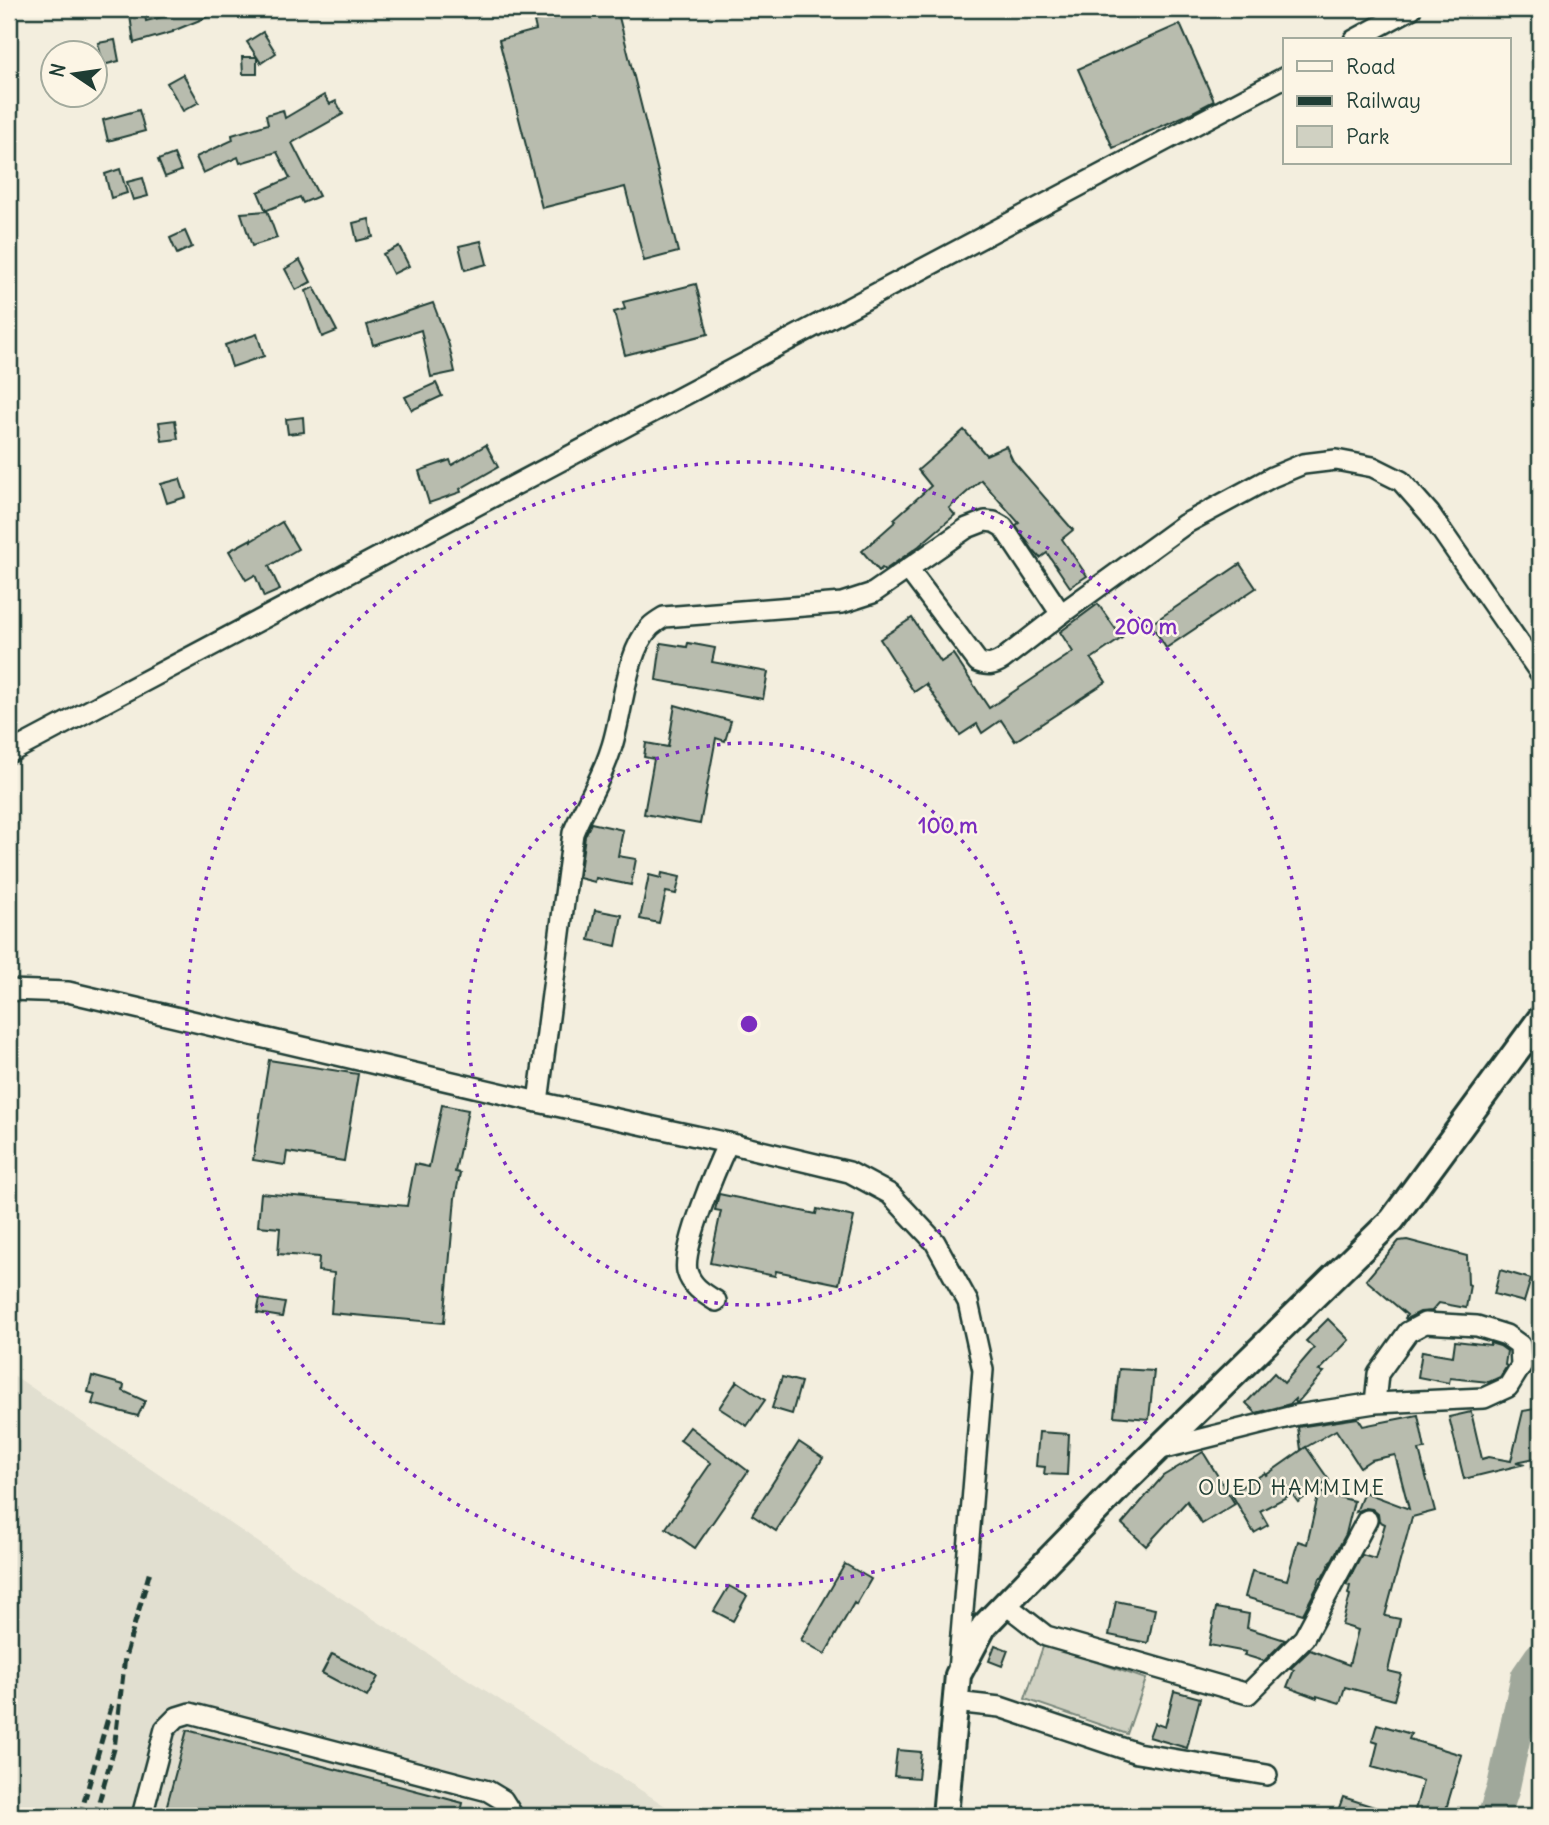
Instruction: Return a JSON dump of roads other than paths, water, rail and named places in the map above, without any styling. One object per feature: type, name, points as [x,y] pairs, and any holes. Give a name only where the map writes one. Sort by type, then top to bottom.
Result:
[{"type":"main road","points":[[945,1816],[958,1675],[984,1626],[1156,1450],[1392,1220],[1540,1019]]},
{"type":"street","points":[[1358,38],[1411,9]]},
{"type":"street","points":[[9,753],[1283,78]]},
{"type":"street","points":[[908,569],[978,662],[995,664],[1185,524],[1272,477],[1303,464],[1336,460],[1373,467],[1401,481],[1430,514],[1540,673]]},
{"type":"street","points":[[538,1102],[573,833],[611,749],[631,669],[640,642],[651,626],[664,617],[842,603],[873,593],[967,528],[985,521],[1003,527],[1061,614]]},
{"type":"street","points":[[9,990],[68,992],[538,1102],[728,1143],[849,1172],[890,1194],[935,1242],[968,1303],[983,1370],[958,1675]]},
{"type":"street","points":[[716,1301],[697,1289],[687,1270],[688,1248],[715,1169],[728,1143]]},
{"type":"street","points":[[1156,1450],[1297,1415],[1375,1403],[1484,1398],[1508,1387],[1521,1366],[1520,1345],[1506,1335],[1477,1326],[1425,1323],[1408,1332],[1378,1374],[1375,1403]]},
{"type":"street","points":[[1005,1604],[1046,1636],[1248,1694],[1304,1638],[1367,1520]]},
{"type":"street","points":[[956,1702],[1000,1707],[1137,1753],[1266,1775]]},
{"type":"street","points":[[142,1816],[165,1729],[177,1717],[190,1713],[488,1791],[503,1800],[513,1816]]},
{"type":"waterway","name":"OUED HAMMIME","points":[[1494,1816],[1503,1789],[1527,1677],[1540,1658]]},
{"type":"railway","points":[[95,1816],[114,1749],[125,1657],[150,1571]]},
{"type":"railway","points":[[80,1816],[112,1704]]},
{"type":"district","name":"OUED HAMMIME","points":[[1292,1487]]}]
